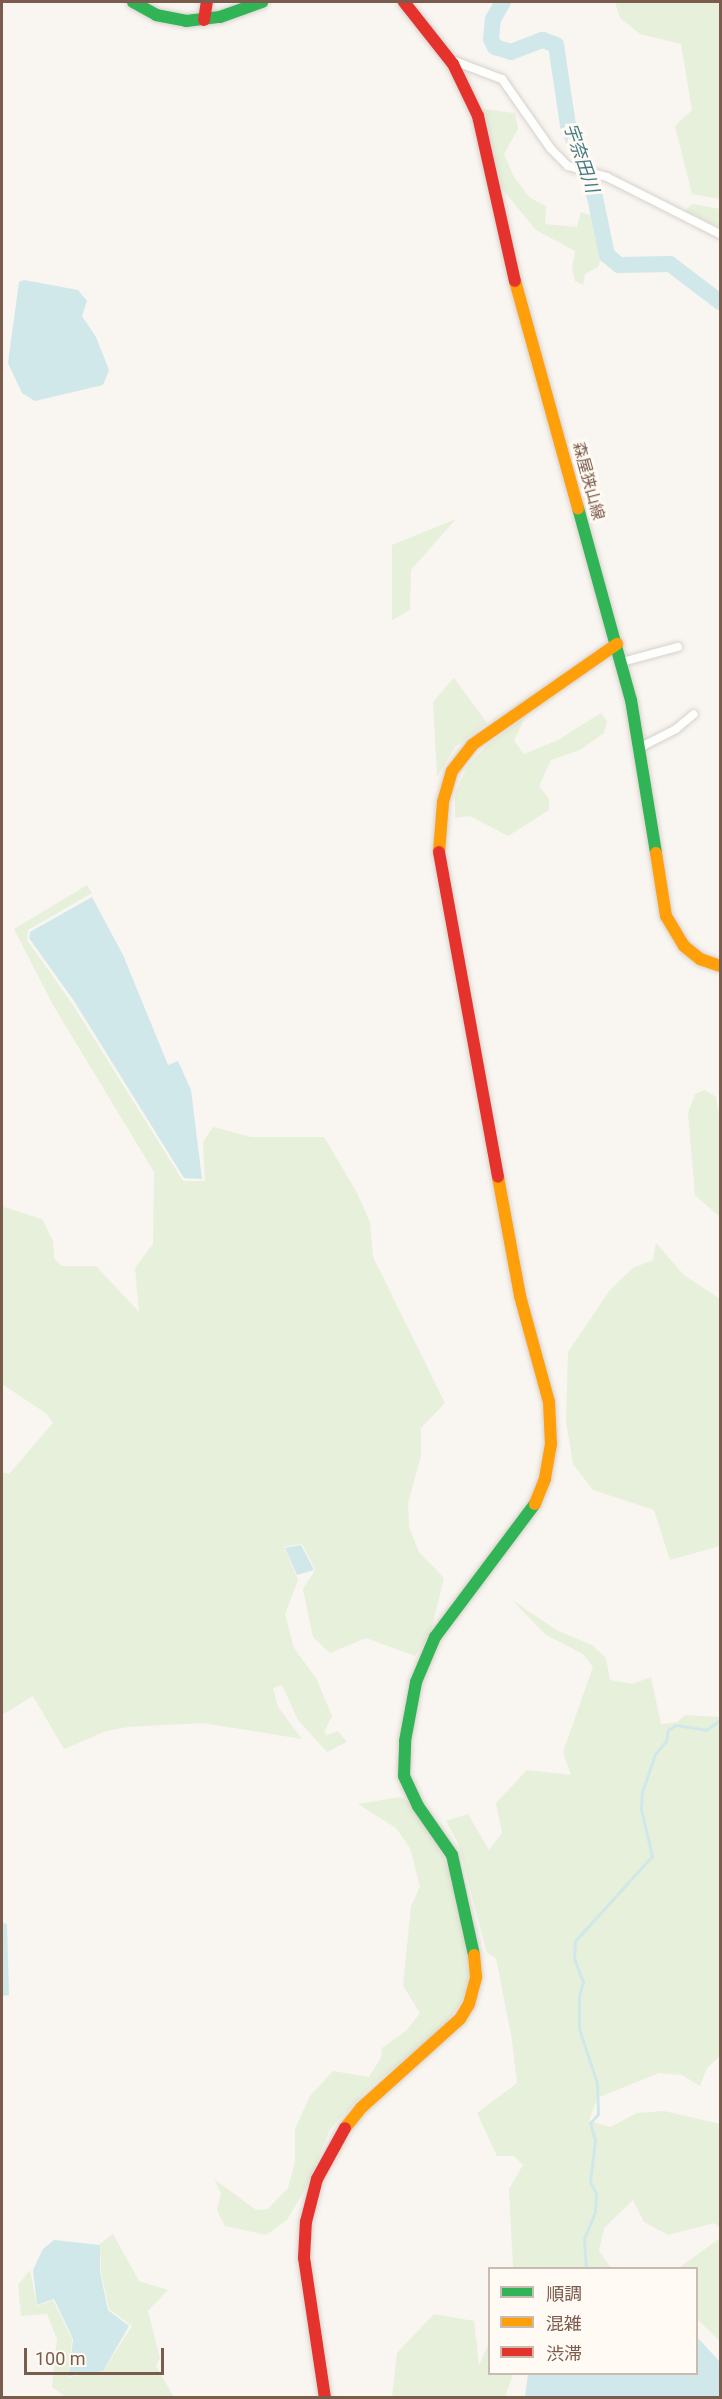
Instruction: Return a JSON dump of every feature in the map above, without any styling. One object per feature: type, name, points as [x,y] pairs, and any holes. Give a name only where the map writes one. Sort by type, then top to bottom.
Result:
[{"type":"street","points":[[133,2],[166,18],[204,20],[262,2]]},
{"type":"street","points":[[204,20],[207,2]]},
{"type":"street","name":"森屋狭山線","points":[[404,2],[449,59],[478,116],[517,290],[622,662],[641,747],[666,916],[684,946],[708,963],[720,966]]},
{"type":"street","points":[[449,59],[502,79],[551,149],[575,169],[593,171],[720,234]]},
{"type":"street","points":[[324,2397],[304,2258],[312,2195],[329,2152],[350,2120],[460,2019],[469,2004],[476,1977],[474,1950],[452,1855],[418,1806],[404,1776],[405,1741],[416,1682],[435,1637],[533,1508],[545,1479],[551,1444],[549,1402],[520,1296],[438,858],[443,802],[452,771],[472,745],[617,644]]},
{"type":"street","points":[[622,662],[678,647]]},
{"type":"street","points":[[641,747],[676,729],[694,714]]},
{"type":"green space","points":[[615,2],[720,2],[720,199],[692,194],[675,126],[692,110],[681,44],[640,34],[620,18]]},
{"type":"green space","points":[[483,109],[515,113],[518,129],[504,154],[514,177],[530,198],[546,206],[545,224],[577,227],[581,212],[603,219],[606,248],[598,267],[585,274],[583,285],[575,281],[572,269],[575,251],[536,230],[502,189]]},
{"type":"green space","points":[[692,204],[720,209],[720,227],[685,211]]},
{"type":"green space","points":[[456,519],[411,570],[410,610],[392,620],[392,545]]},
{"type":"green space","points":[[454,678],[487,723],[455,747],[437,777],[433,702]]},
{"type":"green space","points":[[601,713],[607,721],[604,733],[580,750],[551,760],[539,786],[549,799],[549,810],[508,836],[470,816],[455,818],[455,793],[468,766],[485,747],[525,717],[514,741],[524,754],[558,740]]},
{"type":"green space","points":[[87,885],[92,893],[28,930],[27,940],[73,1005],[183,1181],[205,1181],[203,1142],[213,1127],[251,1137],[324,1137],[356,1191],[370,1222],[373,1257],[445,1403],[421,1428],[421,1456],[408,1503],[409,1527],[419,1552],[444,1578],[430,1635],[415,1656],[366,1638],[330,1653],[313,1637],[303,1589],[315,1570],[302,1544],[284,1547],[298,1580],[285,1614],[294,1648],[316,1678],[332,1716],[324,1732],[327,1735],[338,1731],[347,1742],[327,1752],[298,1720],[282,1685],[273,1688],[278,1707],[302,1739],[203,1723],[128,1727],[106,1731],[64,1749],[33,1696],[2,1715],[2,1472],[9,1474],[53,1423],[47,1414],[2,1384],[2,1199],[4,1207],[42,1219],[53,1241],[54,1258],[61,1266],[96,1266],[139,1312],[135,1268],[153,1244],[154,1172],[53,1005],[14,929]]},
{"type":"green space","points":[[704,1090],[716,1097],[720,1123],[720,1217],[695,1195],[688,1113],[695,1094]]},
{"type":"green space","points":[[656,1243],[684,1275],[720,1299],[720,1546],[670,1560],[654,1510],[593,1490],[573,1464],[566,1421],[568,1352],[610,1290],[633,1268],[653,1260]]},
{"type":"green space","points":[[512,1600],[558,1631],[592,1645],[606,1658],[610,1680],[632,1684],[651,1677],[661,1724],[677,1722],[685,1715],[720,1717],[720,2056],[707,2068],[700,2086],[682,2075],[659,2073],[597,2098],[589,2121],[610,2127],[637,2113],[664,2111],[720,2124],[720,2228],[714,2223],[668,2235],[644,2222],[633,2200],[604,2228],[599,2251],[610,2267],[513,2267],[509,2189],[523,2165],[514,2156],[497,2156],[477,2113],[517,2083],[512,2040],[496,1958],[487,1953],[458,1843],[446,1821],[468,1814],[489,1850],[502,1833],[496,1803],[527,1770],[571,1775],[563,1752],[593,1667],[583,1654],[546,1635]]},
{"type":"green space","points":[[400,1797],[408,1801],[443,1855],[453,1884],[468,1946],[470,1978],[461,2003],[439,2032],[371,2086],[330,2129],[307,2186],[287,2220],[266,2235],[225,2226],[217,2210],[221,2194],[214,2179],[256,2210],[268,2209],[288,2188],[295,2162],[295,2129],[310,2096],[333,2071],[369,2077],[381,2058],[382,2048],[406,2031],[420,2013],[403,1986],[411,1906],[420,1887],[410,1848],[396,1828],[358,1804]]},
{"type":"green space","points":[[113,2234],[139,2281],[168,2290],[148,2311],[160,2358],[156,2366],[174,2397],[66,2397],[52,2387],[57,2339],[47,2314],[21,2316],[18,2285],[30,2270],[37,2306],[53,2300],[72,2339],[69,2377],[103,2371],[132,2326],[109,2309],[101,2272],[100,2244]]},
{"type":"green space","points":[[720,2238],[720,2341],[698,2320],[698,2267],[680,2267]]},
{"type":"green space","points":[[434,2314],[474,2321],[479,2365],[488,2345],[488,2375],[513,2375],[505,2397],[392,2397],[397,2353]]},
{"type":"water","points":[[24,280],[78,290],[87,301],[82,316],[96,337],[109,370],[103,385],[35,401],[22,393],[8,363],[19,282]]},
{"type":"water","points":[[92,897],[123,955],[168,1065],[178,1061],[191,1090],[202,1179],[184,1178],[74,1001],[29,938],[30,932]]},
{"type":"water","points":[[301,1545],[314,1570],[297,1575],[285,1548]]},
{"type":"water","points":[[2,1923],[7,1924],[9,1995],[2,1996]]},
{"type":"water","points":[[54,2240],[100,2245],[100,2272],[108,2310],[129,2326],[103,2371],[69,2376],[73,2339],[54,2299],[37,2305],[33,2270],[43,2249]]},
{"type":"water","points":[[698,2338],[720,2362],[720,2397],[525,2397],[528,2375],[698,2375]]},
{"type":"waterway","name":"宇奈田川","points":[[503,2],[493,19],[491,39],[495,47],[511,52],[543,40],[556,45],[568,125],[595,197],[607,255],[619,265],[670,264],[720,302]]},
{"type":"waterway","points":[[586,2267],[584,2239],[595,2212],[596,2193],[590,2182],[595,2140],[590,2123],[598,2114],[597,2083],[579,2029],[579,1996],[583,1982],[574,1959],[575,1941],[652,1856],[641,1809],[642,1792],[655,1754],[666,1741],[668,1730],[676,1725],[706,1730],[720,1720]]},
{"type":"traffic: fast","points":[[133,2],[156,15],[186,21],[220,17],[262,2]]},
{"type":"traffic: fast","points":[[578,508],[631,700],[656,853]]},
{"type":"traffic: fast","points":[[474,1955],[452,1855],[418,1806],[404,1776],[405,1741],[416,1682],[435,1637],[535,1504]]},
{"type":"traffic: slow","points":[[515,281],[578,508]]},
{"type":"traffic: slow","points":[[439,852],[443,802],[452,771],[472,745],[617,644]]},
{"type":"traffic: slow","points":[[656,853],[666,916],[684,946],[700,959],[720,966]]},
{"type":"traffic: slow","points":[[498,1177],[520,1296],[549,1402],[551,1444],[545,1479],[535,1504]]},
{"type":"traffic: slow","points":[[345,2128],[361,2108],[460,2019],[469,2004],[476,1977],[474,1955]]},
{"type":"traffic: jam","points":[[204,20],[207,2]]},
{"type":"traffic: jam","points":[[404,2],[453,64],[478,116],[515,281]]},
{"type":"traffic: jam","points":[[439,852],[498,1177]]},
{"type":"traffic: jam","points":[[325,2398],[304,2258],[306,2222],[317,2179],[345,2128]]}]
